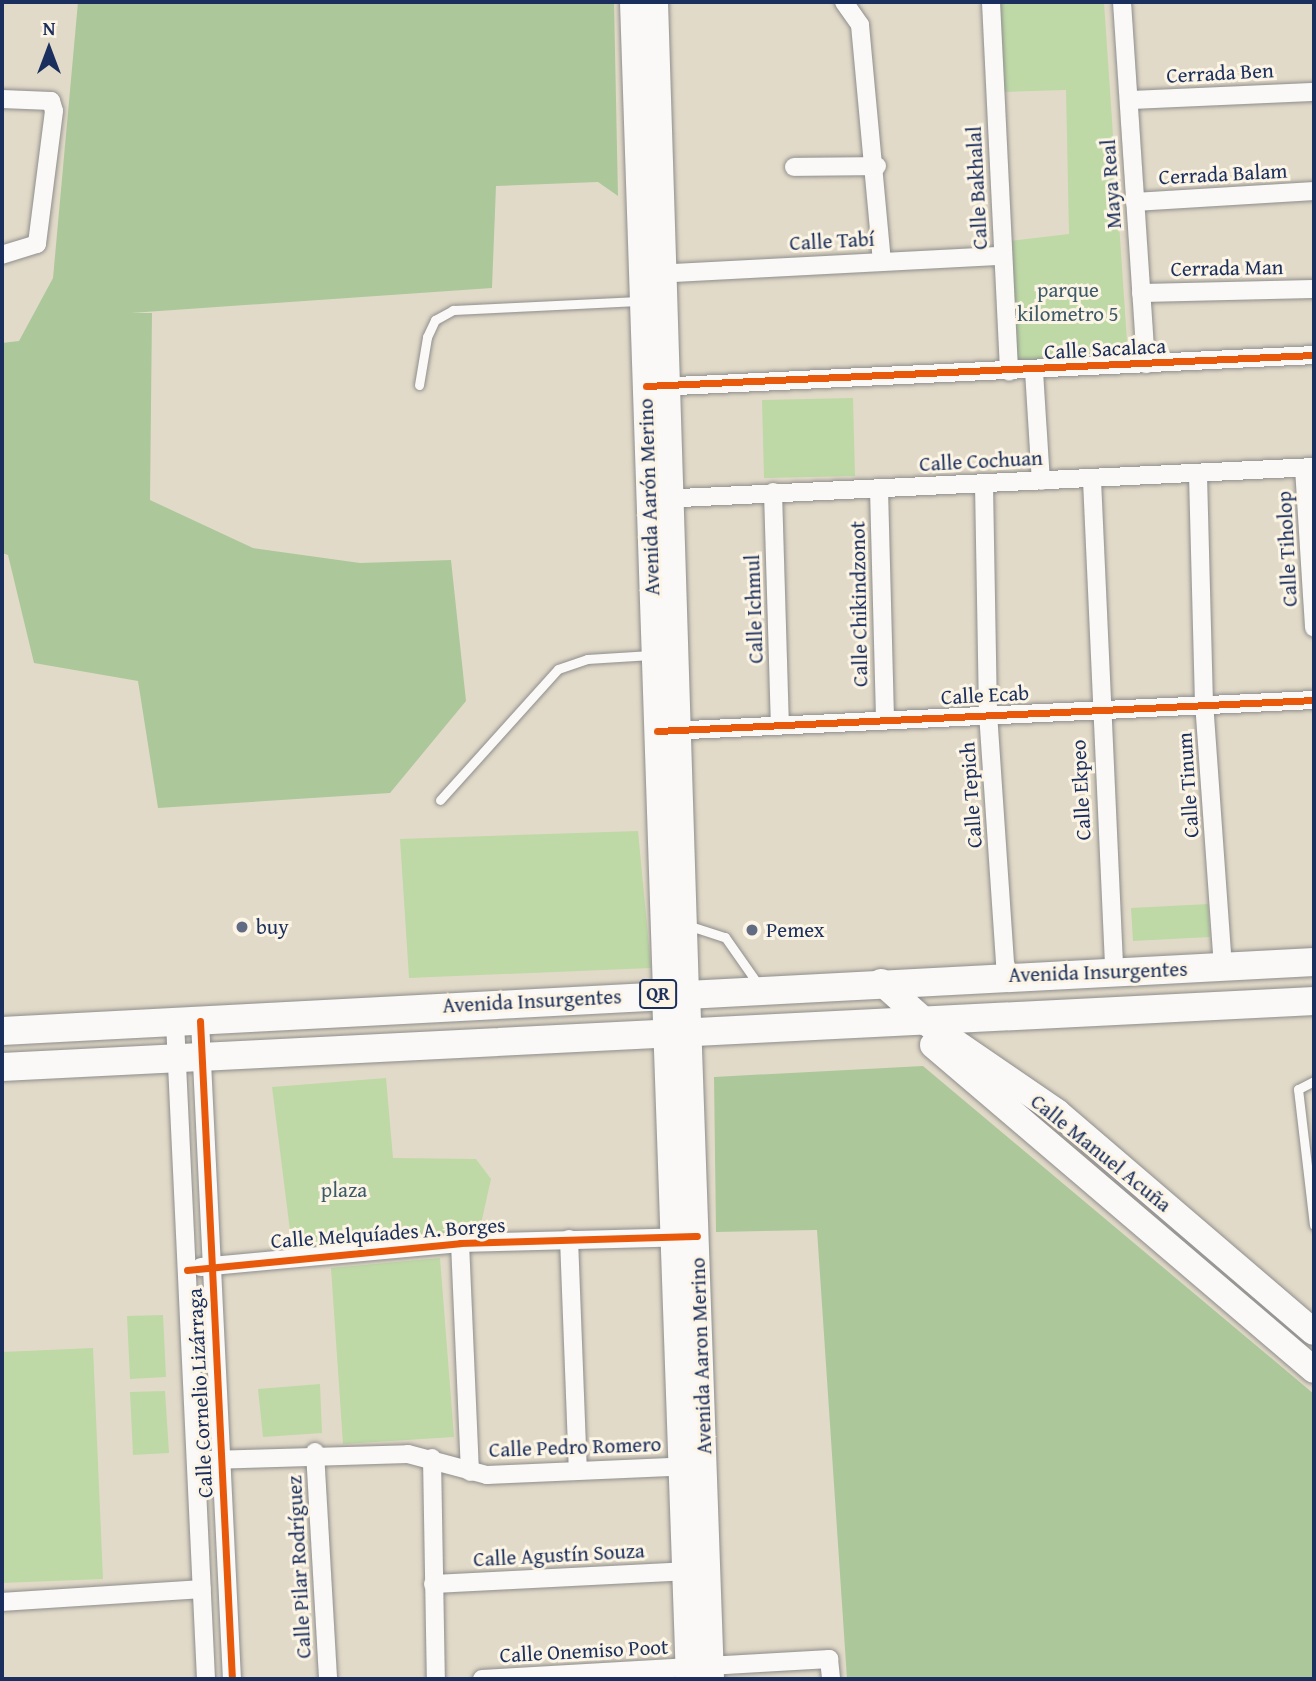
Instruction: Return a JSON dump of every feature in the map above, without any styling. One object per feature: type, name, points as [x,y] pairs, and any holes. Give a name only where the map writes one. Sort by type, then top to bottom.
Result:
[{"type":"main road","name":"Avenida Aarón Merino","points":[[633,2],[656,387],[676,992]]},
{"type":"main road","name":"Avenida Aarón Merino","points":[[649,283],[655,2]]},
{"type":"main road","name":"Avenida Aarón Merino","points":[[660,499],[655,655],[667,731],[684,924],[676,992]]},
{"type":"main road","name":"Avenida Insurgentes","points":[[2,1031],[676,992],[1314,962]]},
{"type":"main road","name":"Calle Manuel Acuña","points":[[871,983],[1314,1370]]},
{"type":"main road","points":[[858,1027],[846,1005],[871,983]]},
{"type":"main road","points":[[811,986],[824,1007],[815,1029]]},
{"type":"main road","name":"Avenida Aaron Merino","points":[[676,992],[687,1236],[699,1673]]},
{"type":"main road","name":"Avenida Insurgentes","points":[[2,1067],[679,1037],[1314,1001]]},
{"type":"main road","name":"Calle Manuel Acuña","points":[[917,1023],[1057,1112],[1314,1332]]},
{"type":"main road","name":"Avenida Aaron Merino","points":[[693,1466],[686,1571],[699,1673]]},
{"type":"street","points":[[844,2],[860,25],[877,166],[882,261]]},
{"type":"street","name":"Calle Bakhalal","points":[[992,2],[1009,372]]},
{"type":"street","name":"Maya Real","points":[[1122,2],[1146,364]]},
{"type":"street","name":"Cerrada Ben","points":[[1129,100],[1314,92]]},
{"type":"street","points":[[2,99],[51,101],[49,182],[37,244],[2,254]]},
{"type":"street","points":[[794,167],[877,166]]},
{"type":"street","name":"Cerrada Balam","points":[[1135,202],[1314,191]]},
{"type":"street","name":"Calle Tabí","points":[[649,283],[882,261],[1003,256]]},
{"type":"street","name":"Cerrada Man","points":[[1141,293],[1314,289]]},
{"type":"street","name":"Calle Sacalaca","points":[[656,387],[1009,372],[1314,355]]},
{"type":"street","points":[[1034,370],[1041,481]]},
{"type":"street","name":"Calle Cochuan","points":[[660,499],[1198,475],[1309,467]]},
{"type":"street","name":"Calle Tiholop","points":[[1309,467],[1314,628]]},
{"type":"street","name":"Calle Tinum","points":[[1198,475],[1204,702],[1223,966]]},
{"type":"street","name":"Calle Ekpeo","points":[[1092,480],[1099,708],[1114,972]]},
{"type":"street","name":"Calle Tepich","points":[[984,484],[988,713],[1006,976]]},
{"type":"street","name":"Calle Chikindzonot","points":[[879,489],[885,718]]},
{"type":"street","name":"Calle Ichmul","points":[[774,492],[780,725]]},
{"type":"street","name":"Calle Ecab","points":[[667,731],[1204,702],[1314,700]]},
{"type":"street","name":"Calle Cornelio Lizárraga","points":[[188,1021],[187,1270],[206,1679]]},
{"type":"street","name":"Calle Cornelio Lizárraga","points":[[188,1021],[189,1058],[212,1265],[232,1679]]},
{"type":"street","name":"Calle Melquíades A. Borges","points":[[187,1270],[212,1265],[460,1244],[687,1236]]},
{"type":"street","points":[[569,1239],[578,1470]]},
{"type":"street","points":[[460,1244],[470,1472]]},
{"type":"street","name":"Calle Pedro Romero","points":[[196,1460],[315,1452],[432,1458],[470,1472],[693,1466]]},
{"type":"street","name":"Calle Pilar Rodríguez","points":[[315,1452],[328,1679]]},
{"type":"street","points":[[432,1458],[436,1679]]},
{"type":"street","name":"Calle Agustín Souza","points":[[433,1584],[686,1571]]},
{"type":"street","points":[[2,1602],[202,1589]]},
{"type":"street","name":"Calle Onemiso Poot","points":[[486,1679],[699,1673],[830,1659],[831,1679]]},
{"type":"lane","points":[[419,385],[430,328],[453,310],[649,283]]},
{"type":"lane","points":[[440,800],[558,668],[587,659],[655,655]]},
{"type":"lane","points":[[684,924],[725,937],[761,988]]},
{"type":"lane","points":[[1314,1082],[1298,1090],[1314,1225]]},
{"type":"green space","points":[[78,2],[614,2],[618,196],[598,182],[496,186],[492,288],[131,313],[152,313],[150,500],[253,548],[360,563],[451,560],[466,701],[390,793],[158,808],[138,681],[34,663],[8,555],[2,553],[2,343],[19,341],[53,278]]},
{"type":"green space","name":"parque kilometro 5","points":[[998,2],[1104,2],[1128,356],[1013,361],[1010,241],[1069,234],[1066,90],[1003,92]]},
{"type":"green space","points":[[853,398],[855,476],[764,478],[762,400]]},
{"type":"green space","points":[[638,831],[651,968],[409,978],[400,839]]},
{"type":"green space","points":[[1208,904],[1210,937],[1133,941],[1131,908]]},
{"type":"green space","points":[[923,1066],[1314,1394],[1314,1679],[847,1679],[817,1230],[716,1232],[714,1077]]},
{"type":"green space","name":"plaza","points":[[386,1078],[393,1158],[476,1159],[491,1179],[479,1233],[293,1255],[272,1087]]},
{"type":"green space","points":[[440,1258],[454,1437],[343,1444],[331,1268]]},
{"type":"green space","points":[[163,1315],[166,1377],[130,1379],[127,1316]]},
{"type":"green space","points":[[93,1348],[103,1579],[2,1583],[2,1352]]},
{"type":"green space","points":[[320,1384],[322,1433],[263,1437],[258,1389]]},
{"type":"green space","points":[[165,1391],[169,1453],[133,1455],[130,1392]]},
{"type":"cycle path","points":[[646,386],[1314,355]]},
{"type":"cycle path","points":[[657,731],[1314,700]]},
{"type":"cycle path","points":[[200,1021],[232,1679]]},
{"type":"cycle path","points":[[187,1270],[460,1243],[697,1236]]},
{"type":"place","name":"buy","points":[[242,927]]},
{"type":"place","name":"Pemex","points":[[752,930]]}]
